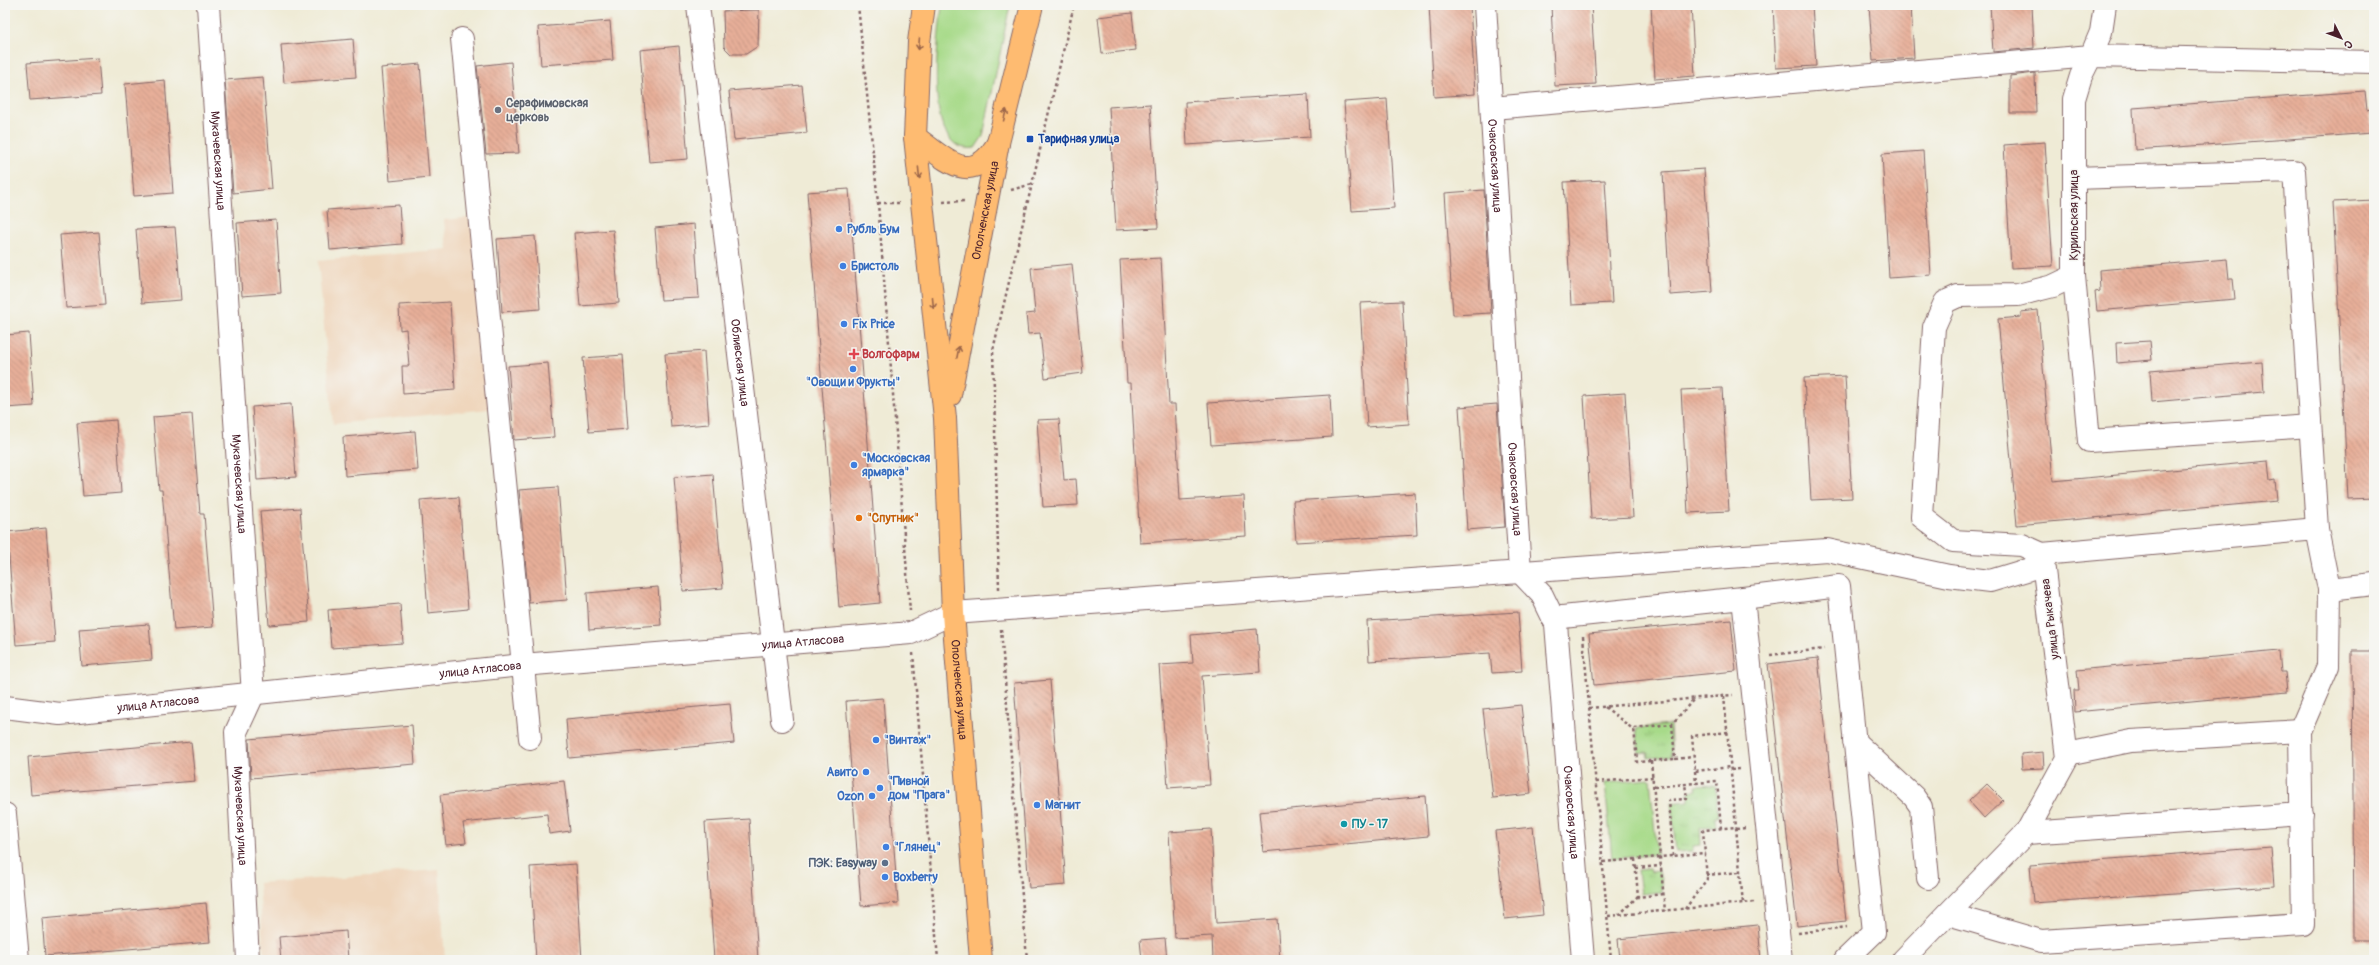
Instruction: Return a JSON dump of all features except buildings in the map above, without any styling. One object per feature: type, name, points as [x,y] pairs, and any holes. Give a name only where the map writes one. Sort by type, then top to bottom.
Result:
[{"type":"highway","name":"Ополченская улица","points":[[924,5],[919,42],[915,137],[945,418],[953,613],[981,960]]},
{"type":"highway","name":"Ополченская улица","points":[[945,418],[998,143],[1032,5]]},
{"type":"highway","points":[[915,137],[949,161],[969,168],[980,165],[989,158],[998,143]]},
{"type":"street","name":"Мукачевская улица","points":[[208,5],[253,695],[236,732],[248,960]]},
{"type":"street","name":"Обливская улица","points":[[698,5],[782,720]]},
{"type":"street","name":"Очаковская улица","points":[[1485,5],[1520,572],[1542,595],[1553,618],[1557,632],[1582,960]]},
{"type":"street","name":"Курильская улица","points":[[2042,554],[2022,545],[1954,541],[1922,517],[1934,327],[1945,302],[1958,296],[2018,295],[2053,286],[2074,276],[2074,99],[2081,76],[2101,32],[2105,5]]},
{"type":"street","points":[[462,40],[530,738]]},
{"type":"street","points":[[1492,108],[2091,56],[2374,62]]},
{"type":"street","points":[[1948,914],[2040,941],[2303,924],[2300,731],[2328,666],[2330,589],[2317,529],[2294,172],[2074,178]]},
{"type":"street","points":[[2074,276],[2089,441],[2310,426]]},
{"type":"street","points":[[953,613],[1827,550],[1949,576],[1990,581],[2043,565],[2042,554],[2317,529]]},
{"type":"street","name":"улица Рыкачева","points":[[2042,554],[2067,754]]},
{"type":"street","points":[[2330,589],[2374,584]]},
{"type":"street","points":[[1553,618],[1743,598],[1838,586],[1874,932],[1845,960]]},
{"type":"street","points":[[1743,598],[1781,960]]},
{"type":"street","name":"улица Атласова","points":[[5,707],[60,714],[522,666],[911,633],[953,613]]},
{"type":"street","points":[[1903,960],[2026,833],[2067,758],[2067,754],[2131,741],[2300,731]]},
{"type":"street","points":[[1854,741],[1914,797],[1921,807],[1928,878]]},
{"type":"street","points":[[5,814],[18,960]]},
{"type":"street","points":[[2026,833],[2302,814]]},
{"type":"path","points":[[858,5],[878,203],[938,960]]},
{"type":"path","points":[[1027,960],[1000,610],[993,350],[1074,5]]},
{"type":"path","points":[[878,203],[978,201],[1032,184]]},
{"type":"path","points":[[1581,615],[1611,960]]},
{"type":"path","points":[[1749,657],[1845,646]]},
{"type":"path","points":[[1589,708],[1753,693]]},
{"type":"path","points":[[1724,696],[1743,904]]},
{"type":"path","points":[[1634,730],[1634,728],[1672,724],[1694,699]]},
{"type":"path","points":[[1605,707],[1634,730],[1637,762],[1694,757]]},
{"type":"path","points":[[1672,724],[1675,759]]},
{"type":"path","points":[[1696,784],[1692,736],[1728,732]]},
{"type":"path","points":[[1651,761],[1665,911]]},
{"type":"path","points":[[1695,771],[1731,767]]},
{"type":"path","points":[[1596,782],[1653,777]]},
{"type":"path","points":[[1654,787],[1717,782],[1721,829]]},
{"type":"path","points":[[1674,856],[1668,800],[1687,799],[1685,784]]},
{"type":"path","points":[[1684,909],[1707,880],[1703,830],[1736,827]]},
{"type":"path","points":[[1603,862],[1704,853]]},
{"type":"path","points":[[1635,859],[1638,895]]},
{"type":"path","points":[[1636,868],[1661,866]]},
{"type":"path","points":[[1706,875],[1740,872]]},
{"type":"path","points":[[1618,915],[1638,895],[1663,894]]},
{"type":"path","points":[[1608,916],[1774,900]]},
{"type":"path","points":[[1778,935],[1873,925]]},
{"type":"shaded area","points":[[473,217],[490,409],[333,424],[318,261],[447,249],[444,220]]},
{"type":"shaded area","points":[[439,870],[445,960],[264,960],[259,883]]},
{"type":"green space","points":[[942,5],[1010,5],[983,136],[975,148],[958,145],[946,133],[940,114],[937,91],[937,66]]},
{"type":"green space","points":[[1670,725],[1672,756],[1648,758],[1647,752],[1639,753],[1636,728]]},
{"type":"green space","points":[[1650,779],[1657,854],[1612,859],[1605,783]]},
{"type":"green space","points":[[1715,785],[1718,817],[1715,817],[1716,827],[1700,828],[1701,845],[1693,846],[1693,851],[1676,852],[1671,803],[1689,801],[1689,791],[1697,790],[1696,786]]},
{"type":"green space","points":[[1650,869],[1651,872],[1660,871],[1662,892],[1641,894],[1638,870]]},
{"type":"place","name":"Серафимовская церковь","points":[[498,110]]},
{"type":"place","name":"Тарифная улица","points":[[1030,139]]},
{"type":"place","name":"Рубль Бум","points":[[839,229]]},
{"type":"place","name":"Бристоль","points":[[843,266]]},
{"type":"place","name":"Fix Price","points":[[844,324]]},
{"type":"place","name":"Волгофарм","points":[[854,354]]},
{"type":"place","name":"\"Овощи и Фрукты\"","points":[[853,369]]},
{"type":"place","name":"\"Московская ярмарка\"","points":[[854,465]]},
{"type":"place","name":"\"Спутник\"","points":[[859,518]]},
{"type":"place","name":"\"Винтаж\"","points":[[876,740]]},
{"type":"place","name":"Авито","points":[[866,772]]},
{"type":"place","name":"\"Пивной дом \"Прага\"","points":[[880,788]]},
{"type":"place","name":"Ozon","points":[[872,796]]},
{"type":"place","name":"Магнит","points":[[1037,805]]},
{"type":"place","name":"ПУ - 17","points":[[1344,824]]},
{"type":"place","name":"\"Глянец\"","points":[[886,847]]},
{"type":"place","name":"ПЭК: Easyway","points":[[885,863]]},
{"type":"place","name":"Boxberry","points":[[885,877]]}]
